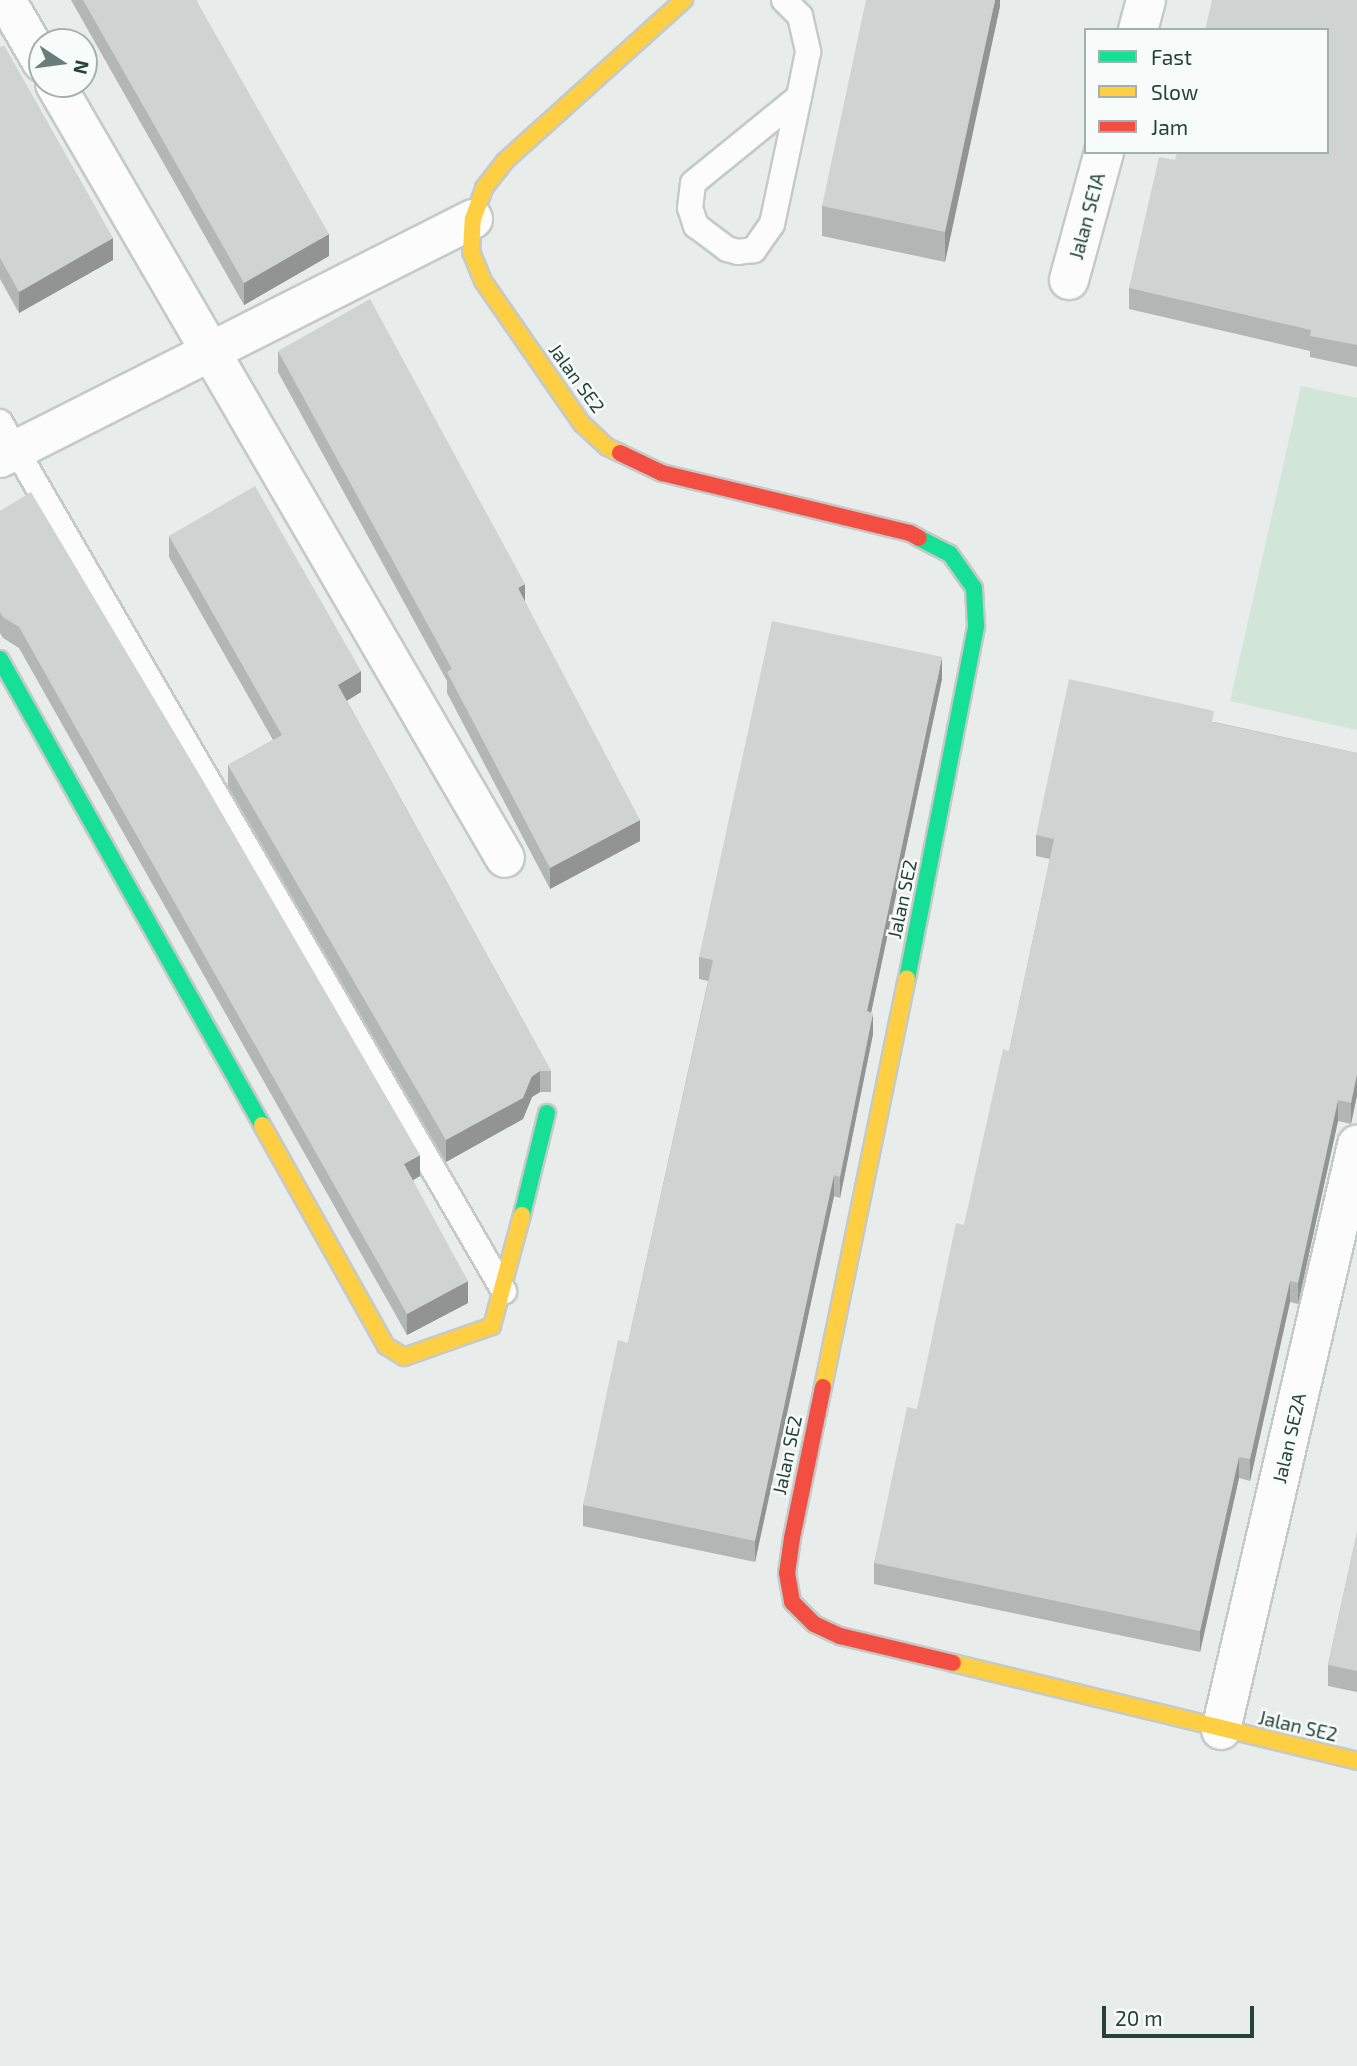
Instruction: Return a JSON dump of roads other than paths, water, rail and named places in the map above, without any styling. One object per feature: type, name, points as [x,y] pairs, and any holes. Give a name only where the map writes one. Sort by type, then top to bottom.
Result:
[{"type":"street","points":[[6,0],[28,38]]},
{"type":"street","name":"Jalan SE2","points":[[684,0],[505,161],[484,188],[473,219],[471,252],[483,281],[582,424],[607,447],[662,472],[910,533],[950,554],[974,588],[976,626],[945,789],[792,1538],[787,1573],[792,1602],[814,1624],[840,1636],[1357,1761]]},
{"type":"street","points":[[1139,28],[1146,0]]},
{"type":"street","points":[[63,98],[505,858]]},
{"type":"street","name":"Jalan SE1A","points":[[1069,280],[1103,154]]},
{"type":"street","points":[[5,443],[210,352],[473,219]]},
{"type":"street","points":[[0,659],[386,1346],[404,1357],[414,1356],[492,1326],[504,1291],[547,1112]]},
{"type":"street","name":"Jalan SE2A","points":[[1221,1730],[1357,1145]]},
{"type":"lane","points":[[784,0],[800,16],[808,52],[799,97],[772,223],[754,250],[738,252],[727,249],[696,226],[690,208],[693,183],[799,97]]},
{"type":"lane","points":[[5,443],[504,1291]]}]
